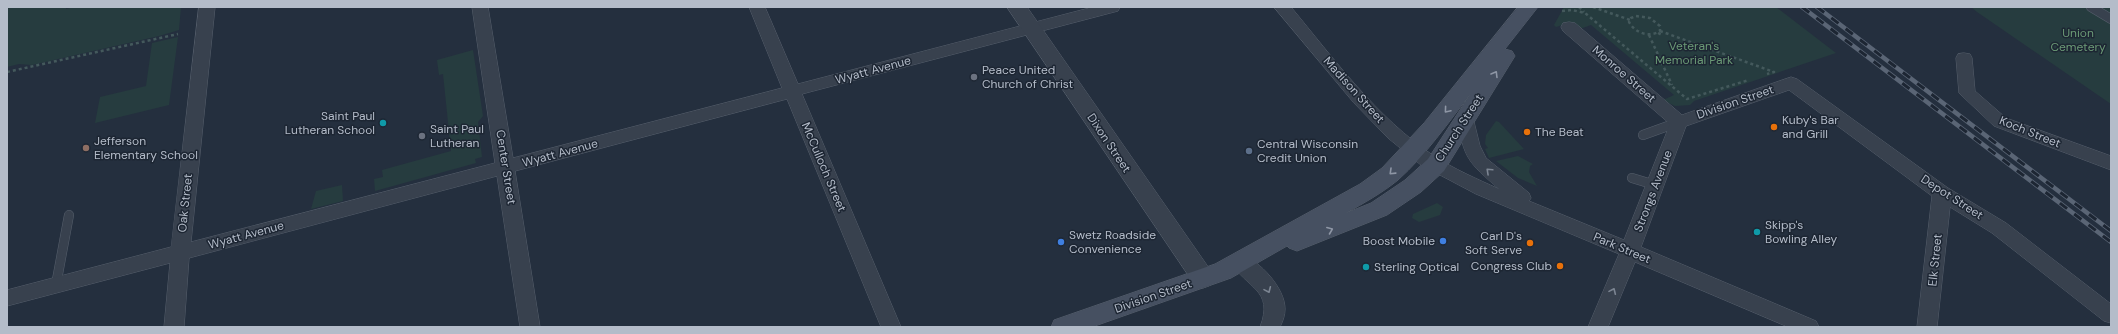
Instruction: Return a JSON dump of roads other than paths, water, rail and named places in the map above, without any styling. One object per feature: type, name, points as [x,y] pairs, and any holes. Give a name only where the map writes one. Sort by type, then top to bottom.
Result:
[{"type":"main road","name":"Church Street","points":[[1241,262],[1368,190],[1390,174],[1413,150],[1472,80],[1528,7]]},
{"type":"main road","name":"Church Street","points":[[1241,262],[1329,230],[1378,209],[1413,186],[1436,165],[1535,7]]},
{"type":"main road","name":"Division Street","points":[[1063,327],[1203,278],[1241,262]]},
{"type":"street","name":"Center Street","points":[[480,7],[530,327]]},
{"type":"street","name":"McCulloch Street","points":[[757,7],[891,327]]},
{"type":"street","name":"Dixon Street","points":[[1017,7],[1203,278]]},
{"type":"street","name":"Wyatt Avenue","points":[[7,298],[506,168],[1112,7]]},
{"type":"street","name":"Madison Street","points":[[1282,7],[1389,129],[1413,150],[1436,165]]},
{"type":"street","name":"Oak Street","points":[[174,327],[180,253],[210,8]]},
{"type":"street","name":"Monroe Street","points":[[1570,27],[1679,122]]},
{"type":"street","name":"Koch Street","points":[[1964,58],[1967,93],[2000,122],[2111,163]]},
{"type":"street","name":"Division Street","points":[[1679,122],[1791,83]]},
{"type":"street","name":"Depot Street","points":[[1791,83],[1942,193],[1999,228],[2111,315]]},
{"type":"street","points":[[1466,118],[1471,146],[1479,162],[1541,214]]},
{"type":"street","name":"Strongs Avenue","points":[[1598,327],[1630,251],[1679,122]]},
{"type":"street","name":"Park Street","points":[[1436,165],[1462,179],[1541,214],[1809,327]]},
{"type":"street","name":"Elk Street","points":[[1927,327],[1942,193]]},
{"type":"street","points":[[1241,262],[1266,284],[1276,309],[1270,327]]},
{"type":"lane","points":[[2091,7],[2111,19]]},
{"type":"lane","points":[[1643,135],[1679,122]]},
{"type":"lane","points":[[1632,178],[1655,185]]},
{"type":"lane","points":[[56,285],[70,215]]},
{"type":"railway","points":[[1802,7],[2111,242]]},
{"type":"railway","points":[[1817,7],[2111,231]]},
{"type":"place","name":"Peace United Church of Christ","points":[[974,77]]},
{"type":"place","name":"Saint Paul Lutheran School","points":[[383,123]]},
{"type":"place","name":"Kuby's Bar and Grill","points":[[1774,127]]},
{"type":"place","name":"The Beat","points":[[1527,132]]},
{"type":"place","name":"Saint Paul Lutheran","points":[[422,136]]},
{"type":"place","name":"Jefferson Elementary School","points":[[86,148]]},
{"type":"place","name":"Central Wisconsin Credit Union","points":[[1249,151]]},
{"type":"place","name":"Skipp's Bowling Alley","points":[[1757,232]]},
{"type":"place","name":"Boost Mobile","points":[[1443,241]]},
{"type":"place","name":"Swetz Roadside Convenience","points":[[1061,242]]},
{"type":"place","name":"Carl D's Soft Serve","points":[[1530,243]]},
{"type":"place","name":"Congress Club","points":[[1560,266]]},
{"type":"place","name":"Sterling Optical","points":[[1366,267]]},
{"type":"park label","name":"Union Cemetery","points":[[2078,40]]},
{"type":"park label","name":"Veteran's Memorial Park","points":[[1694,53]]}]
